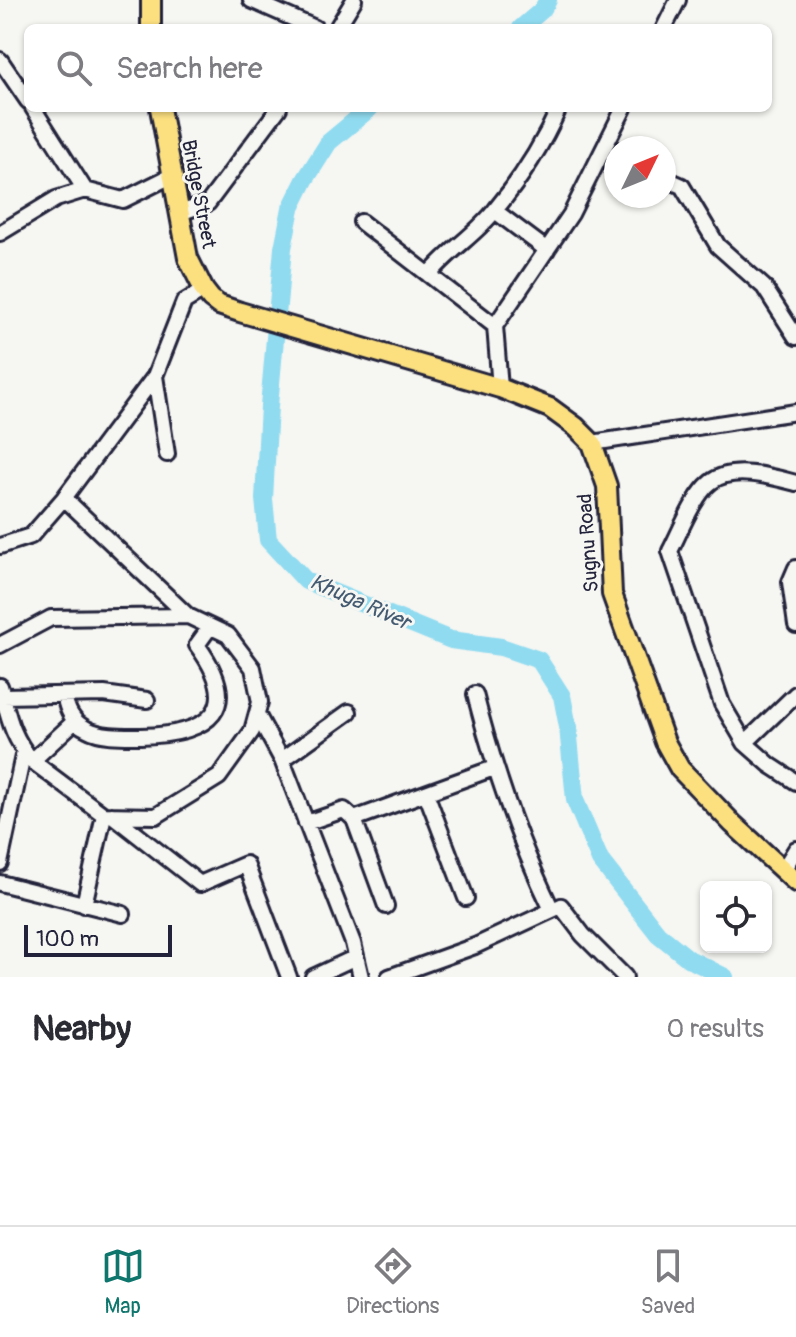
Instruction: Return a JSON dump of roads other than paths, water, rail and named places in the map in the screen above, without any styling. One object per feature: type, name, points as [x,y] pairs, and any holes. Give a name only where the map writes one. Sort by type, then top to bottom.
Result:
[{"type":"main road","points":[[151,0],[151,24]]},
{"type":"main road","name":"Bridge Street","points":[[161,112],[188,258],[204,290]]},
{"type":"main road","name":"Sugnu Road","points":[[204,290],[219,305],[240,312],[500,388],[550,408],[576,427],[592,443],[607,486],[612,594],[665,742],[680,769],[733,824],[790,876]]},
{"type":"street","points":[[251,0],[306,24]]},
{"type":"street","points":[[339,24],[354,0]]},
{"type":"street","points":[[666,24],[678,0]]},
{"type":"street","points":[[0,60],[24,95]]},
{"type":"street","points":[[36,112],[85,190]]},
{"type":"street","points":[[180,213],[208,203],[276,112]]},
{"type":"street","points":[[429,275],[443,257],[495,211],[544,140],[557,112]]},
{"type":"street","points":[[500,388],[495,326],[571,214],[622,112]]},
{"type":"street","points":[[599,159],[604,160]]},
{"type":"street","points":[[0,233],[56,199],[85,190],[123,200],[173,175]]},
{"type":"street","points":[[676,183],[682,186],[718,246],[764,287],[796,337]]},
{"type":"street","points":[[495,211],[547,250]]},
{"type":"street","points":[[361,222],[495,326]]},
{"type":"street","points":[[0,546],[31,536],[64,498],[155,376],[184,302],[204,290]]},
{"type":"street","points":[[155,376],[167,454]]},
{"type":"street","points":[[592,443],[796,412]]},
{"type":"street","points":[[796,483],[735,473],[713,480],[703,491],[670,551],[722,704],[745,743],[796,782]]},
{"type":"street","points":[[64,498],[188,616],[228,635],[253,668],[260,702],[252,731],[219,777],[156,816],[108,815]]},
{"type":"street","points":[[796,568],[790,582],[796,625]]},
{"type":"street","points":[[0,645],[51,618],[188,616]]},
{"type":"street","points":[[64,695],[67,709],[75,721],[93,732],[129,736],[167,735],[199,725],[219,704],[221,694],[212,666],[197,645],[210,627]]},
{"type":"street","points":[[147,700],[104,694],[1,691],[15,739],[28,756],[200,884],[246,864],[289,977]]},
{"type":"street","points":[[475,694],[494,768],[526,856],[552,910]]},
{"type":"street","points":[[745,743],[796,694]]},
{"type":"street","points":[[282,760],[349,712]]},
{"type":"street","points":[[257,714],[282,760],[361,977]]},
{"type":"street","points":[[0,863],[28,756],[75,721]]},
{"type":"street","points":[[354,819],[494,768]]},
{"type":"street","points":[[426,793],[466,898]]},
{"type":"street","points":[[306,823],[344,810],[354,819],[386,906]]},
{"type":"street","points":[[84,905],[108,815]]},
{"type":"street","points":[[790,876],[796,849]]},
{"type":"street","points":[[0,883],[123,914]]},
{"type":"street","points":[[389,977],[475,946],[561,906],[583,935],[625,977]]},
{"type":"street","points":[[313,977],[356,957]]},
{"type":"waterway","name":"Khuga River","points":[[526,24],[542,10],[548,0]]},
{"type":"waterway","name":"Khuga River","points":[[365,112],[329,142],[291,208],[283,248],[269,406],[264,499],[268,540],[306,581],[451,640],[501,647],[539,660],[562,696],[575,800],[600,860],[658,934],[689,959],[725,977]]}]
